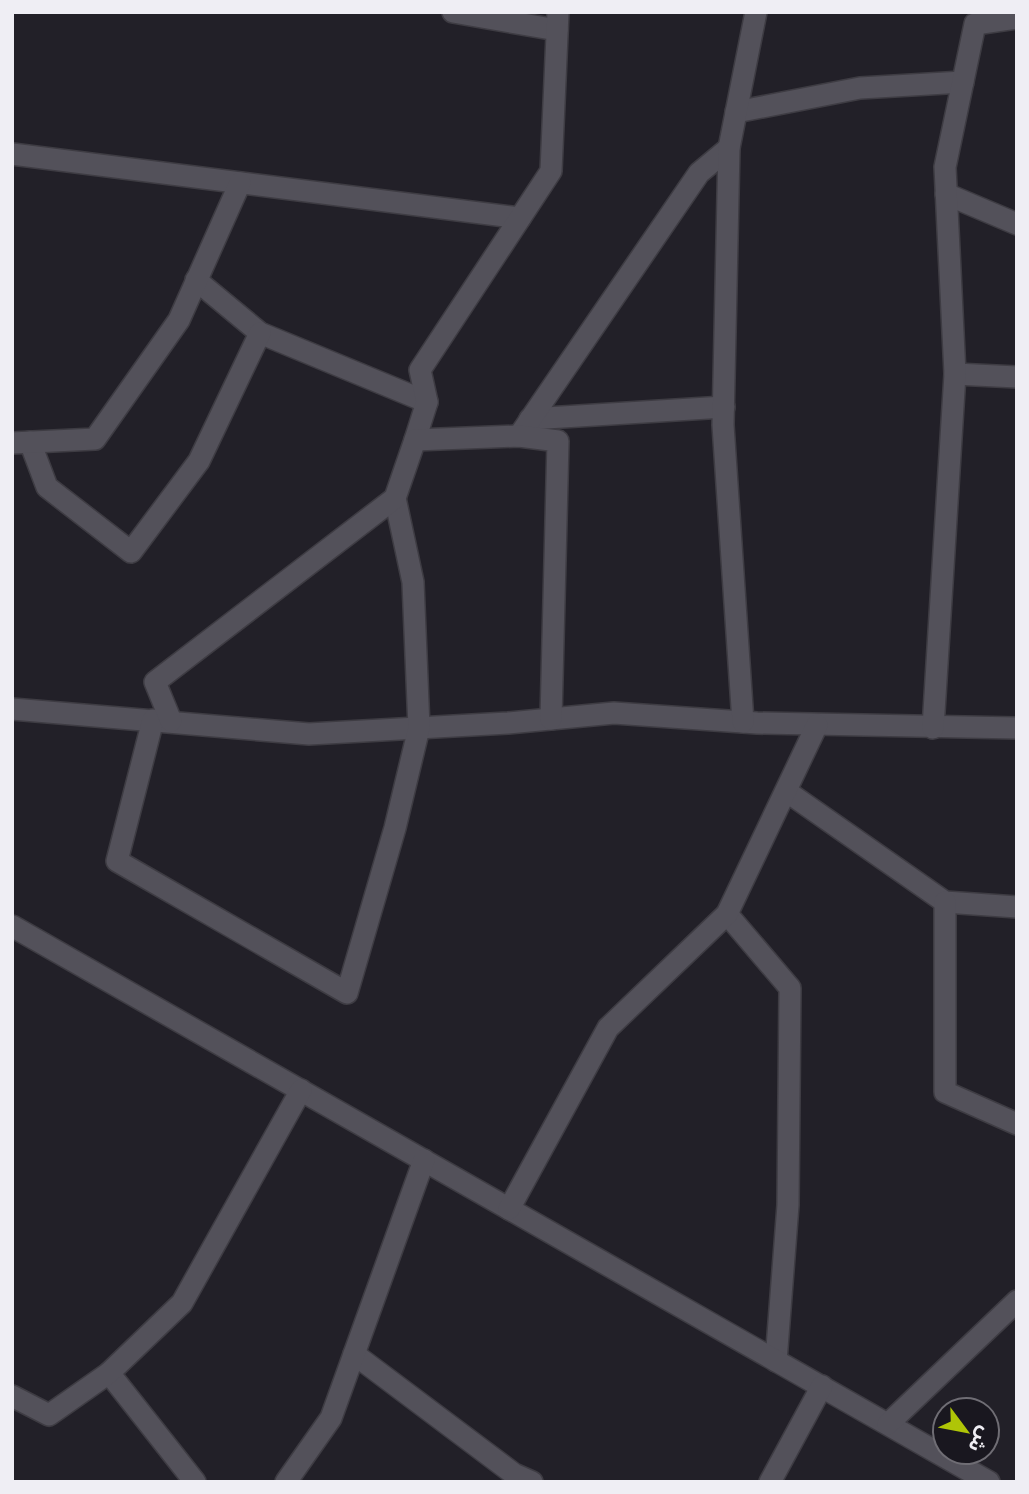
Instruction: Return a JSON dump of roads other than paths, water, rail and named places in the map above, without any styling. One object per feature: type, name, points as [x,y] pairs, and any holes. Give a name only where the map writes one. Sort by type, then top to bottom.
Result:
[{"type":"street","points":[[395,498],[155,681],[162,721],[117,861],[347,993],[395,828],[419,728],[414,582],[395,498],[427,402],[420,370],[551,171],[558,21],[453,12]]},
{"type":"street","points":[[743,722],[724,407],[729,148],[757,12]]},
{"type":"street","points":[[933,728],[955,374],[945,167],[975,24],[1017,18]]},
{"type":"street","points":[[736,111],[860,88],[963,82]]},
{"type":"street","points":[[525,428],[699,173],[729,148]]},
{"type":"street","points":[[12,154],[520,218]]},
{"type":"street","points":[[240,183],[179,320],[94,439],[21,442],[47,487],[131,552],[199,461],[260,333]]},
{"type":"street","points":[[946,194],[1017,224]]},
{"type":"street","points":[[196,280],[260,333],[427,402]]},
{"type":"street","points":[[955,374],[1017,377]]},
{"type":"street","points":[[415,440],[724,407]]},
{"type":"street","points":[[525,428],[558,441],[551,719]]},
{"type":"street","points":[[12,709],[309,734],[614,713],[817,725],[1017,728]]},
{"type":"street","points":[[509,1209],[608,1028],[727,914],[817,725]]},
{"type":"street","points":[[786,791],[946,902],[1017,907]]},
{"type":"street","points":[[946,902],[944,1092],[1017,1124]]},
{"type":"street","points":[[727,914],[790,988],[788,1205],[776,1361]]},
{"type":"street","points":[[12,926],[989,1482]]},
{"type":"street","points":[[12,1396],[49,1415],[109,1373],[182,1303],[301,1090]]},
{"type":"street","points":[[286,1482],[331,1419],[424,1160]]},
{"type":"street","points":[[887,1424],[1017,1301]]},
{"type":"street","points":[[354,1354],[514,1474],[532,1482]]},
{"type":"street","points":[[109,1373],[195,1482]]},
{"type":"street","points":[[770,1482],[822,1386]]}]
